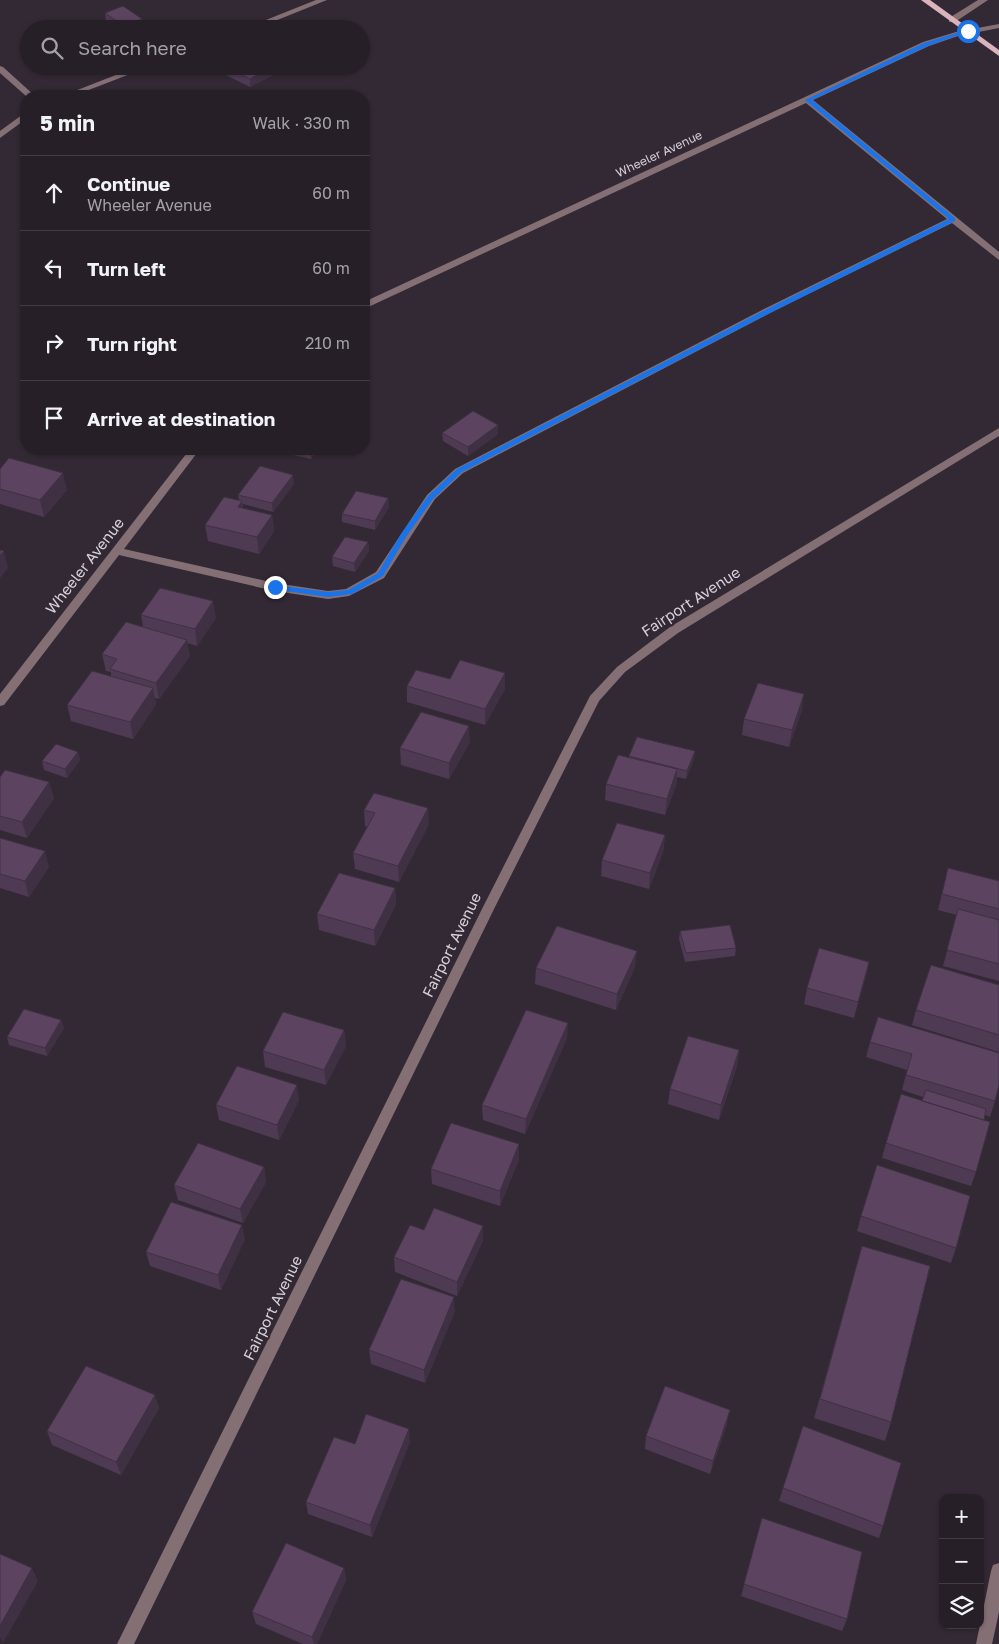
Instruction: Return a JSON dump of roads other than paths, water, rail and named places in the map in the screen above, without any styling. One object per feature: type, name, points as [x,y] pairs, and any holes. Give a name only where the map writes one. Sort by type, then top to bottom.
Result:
[{"type":"main road","points":[[925,0],[999,54]]},
{"type":"street","points":[[271,20],[323,0]]},
{"type":"street","points":[[952,20],[984,0]]},
{"type":"street","name":"Wheeler Avenue","points":[[370,303],[926,44],[968,31],[999,26]]},
{"type":"street","points":[[0,69],[23,90]]},
{"type":"street","points":[[82,90],[123,75]]},
{"type":"street","points":[[808,100],[999,257]]},
{"type":"street","points":[[0,135],[20,120]]},
{"type":"street","points":[[116,551],[275,587],[328,595],[349,592],[380,575],[404,536],[431,498],[459,471],[767,311],[953,219]]},
{"type":"street","name":"Fairport Avenue","points":[[125,1644],[489,907],[594,699],[604,684],[623,666],[674,630],[999,430]]},
{"type":"street","name":"Wheeler Avenue","points":[[0,702],[190,455]]},
{"type":"street","points":[[984,1644],[999,1571]]}]
